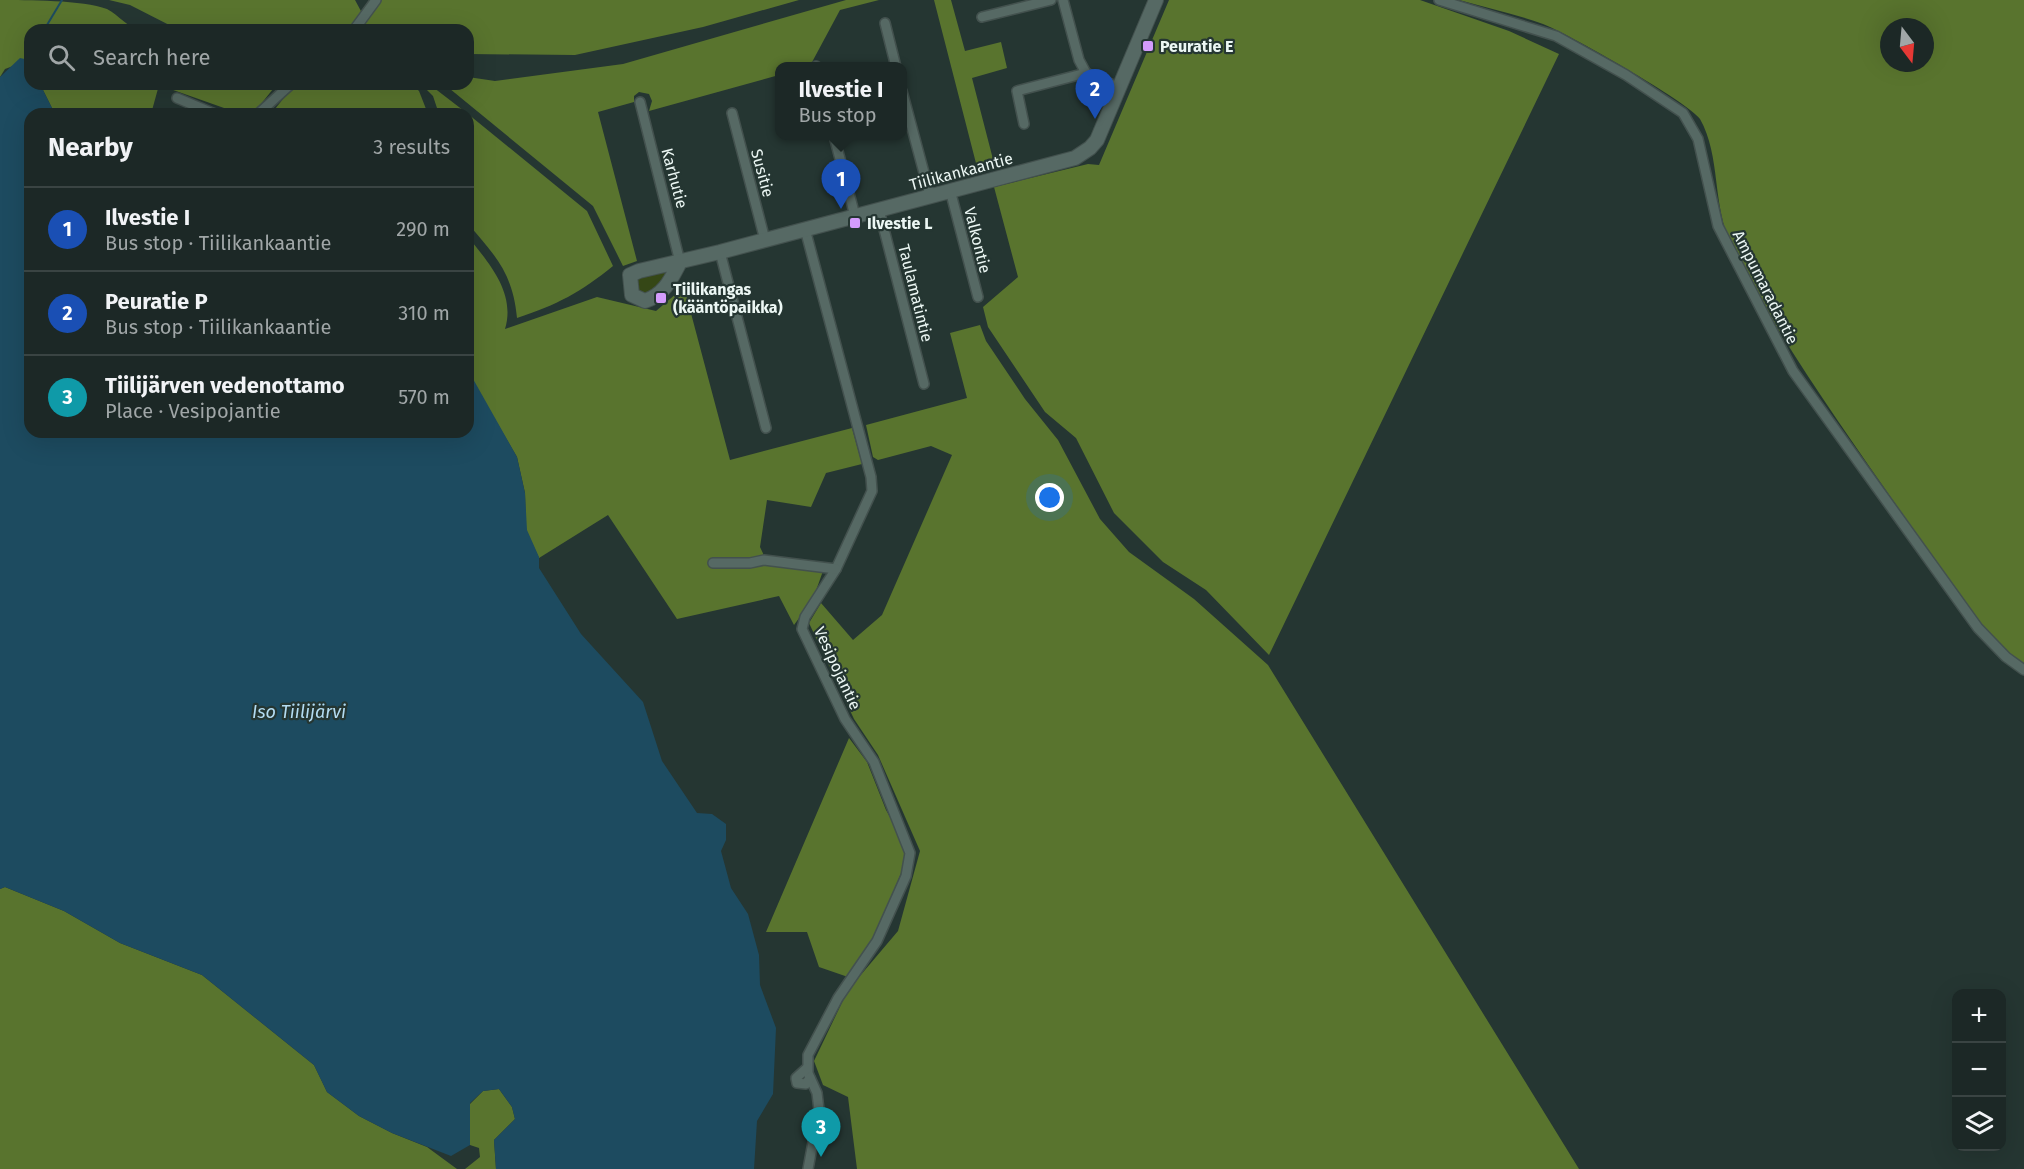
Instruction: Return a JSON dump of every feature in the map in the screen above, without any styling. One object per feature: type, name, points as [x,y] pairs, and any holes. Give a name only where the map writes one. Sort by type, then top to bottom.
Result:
[{"type":"street","points":[[358,24],[376,0]]},
{"type":"street","points":[[982,17],[1051,0]]},
{"type":"street","points":[[1063,0],[1079,60],[1086,73],[1120,88]]},
{"type":"street","name":"Tiilikankaantie","points":[[680,262],[1075,158],[1097,140],[1156,0]]},
{"type":"street","name":"Ampumaradantie","points":[[1439,0],[1556,36],[1626,75],[1683,112],[1698,139],[1718,226],[1793,371],[1978,628],[2006,657],[2024,670]]},
{"type":"street","points":[[885,23],[895,62]]},
{"type":"street","points":[[1024,124],[1017,91],[1086,73]]},
{"type":"street","points":[[265,108],[284,90]]},
{"type":"street","points":[[177,98],[201,108]]},
{"type":"street","name":"Karhutie","points":[[640,102],[680,262]]},
{"type":"street","points":[[907,106],[930,195]]},
{"type":"street","name":"Susitie","points":[[732,113],[765,240]]},
{"type":"street","points":[[835,140],[855,216]]},
{"type":"street","name":"Valkontie","points":[[950,190],[978,297]]},
{"type":"street","name":"Taulamatintie","points":[[879,210],[924,384]]},
{"type":"street","name":"Vesipojantie","points":[[805,229],[871,477],[872,491],[836,569],[806,617],[802,629],[845,719],[874,762],[908,843],[910,862],[877,941],[844,988],[808,1055],[807,1068],[817,1093],[819,1110],[808,1169]]},
{"type":"street","points":[[720,252],[766,428]]},
{"type":"street","points":[[713,562],[764,560],[836,569]]},
{"type":"green space","points":[[0,0],[55,1],[97,6],[112,12],[127,24],[24,24],[24,62],[5,69],[0,77]]},
{"type":"green space","points":[[109,0],[355,0],[362,13],[382,0],[799,0],[703,27],[575,55],[474,54],[474,24],[167,24],[130,5]]},
{"type":"green space","points":[[846,0],[879,0],[840,10],[812,62],[775,62],[775,76],[649,111],[652,101],[649,94],[639,92],[634,96],[634,102],[598,112],[637,261],[623,266],[593,206],[451,90],[474,90],[474,78],[495,81],[623,64]]},
{"type":"green space","points":[[934,0],[951,0],[965,51],[1001,42],[1007,68],[972,78],[995,167],[978,171]]},
{"type":"green space","points":[[1169,0],[1420,0],[1509,31],[1559,54],[1269,655],[1206,590],[1163,562],[1114,513],[1076,438],[1045,412],[988,327],[983,307],[1018,277],[994,187],[1088,164],[1099,165]]},
{"type":"green space","points":[[1459,0],[2024,0],[2024,665],[1988,633],[1957,596],[1790,349],[1769,314],[1725,229],[1711,149],[1700,119],[1652,84],[1600,53],[1543,24]]},
{"type":"green space","points":[[43,90],[158,90],[153,108],[52,108]]},
{"type":"green space","points":[[173,90],[272,90],[258,108],[224,108]]},
{"type":"green space","points":[[290,90],[418,90],[426,108],[276,108]]},
{"type":"green space","points":[[427,90],[437,90],[460,108],[437,108],[433,96]]},
{"type":"green space","points":[[474,119],[587,211],[613,266],[568,297],[517,318],[512,289],[507,277],[474,231]]},
{"type":"green space","points":[[474,244],[492,268],[504,291],[507,303],[505,329],[597,297],[656,311],[684,287],[730,460],[852,428],[862,464],[826,473],[811,507],[767,500],[760,547],[769,566],[823,571],[813,599],[794,625],[779,596],[677,619],[608,515],[539,558],[526,530],[525,493],[517,457],[474,383]]},
{"type":"green space","points":[[673,267],[659,291],[639,296],[633,283],[638,278]]},
{"type":"green space","points":[[980,325],[986,341],[1025,399],[1058,440],[1100,519],[1129,552],[1194,599],[1268,665],[1579,1169],[857,1169],[848,1097],[823,1085],[814,1061],[848,990],[898,931],[920,851],[878,755],[854,719],[809,623],[821,603],[853,640],[882,615],[952,455],[931,446],[878,460],[873,457],[866,425],[967,398],[950,333]]},
{"type":"green space","points":[[849,738],[867,762],[886,810],[903,840],[907,859],[873,940],[848,977],[819,967],[807,932],[766,932]]},
{"type":"green space","points":[[5,887],[64,911],[120,943],[202,975],[314,1065],[327,1092],[359,1116],[427,1147],[457,1169],[0,1169],[0,889]]},
{"type":"green space","points":[[499,1089],[512,1107],[515,1119],[494,1140],[496,1169],[465,1169],[480,1157],[479,1148],[470,1145],[470,1104],[483,1091]]},
{"type":"water","name":"Iso Tiilijärvi","points":[[20,58],[24,59],[24,90],[43,90],[52,108],[24,108],[24,438],[474,438],[474,381],[517,457],[525,493],[527,530],[539,557],[539,568],[581,634],[643,702],[662,761],[697,813],[712,814],[726,824],[726,840],[721,851],[731,888],[748,914],[759,955],[760,985],[776,1028],[773,1094],[757,1121],[754,1169],[496,1169],[494,1140],[515,1119],[512,1107],[499,1089],[483,1091],[470,1103],[470,1145],[451,1156],[392,1133],[359,1116],[327,1092],[314,1065],[202,975],[120,943],[64,911],[5,887],[0,889],[0,77]]},
{"type":"waterway","points":[[48,24],[62,0]]},
{"type":"place","name":"Peuratie E","points":[[1148,46]]},
{"type":"place","name":"Peuratie P","points":[[1095,119]]},
{"type":"place","name":"Ilvestie I","points":[[841,209]]},
{"type":"place","name":"Ilvestie L","points":[[855,223]]},
{"type":"place","name":"Tiilikangas (kääntöpaikka)","points":[[661,298]]},
{"type":"place","name":"Tiilijärven vedenottamo","points":[[821,1157]]}]
